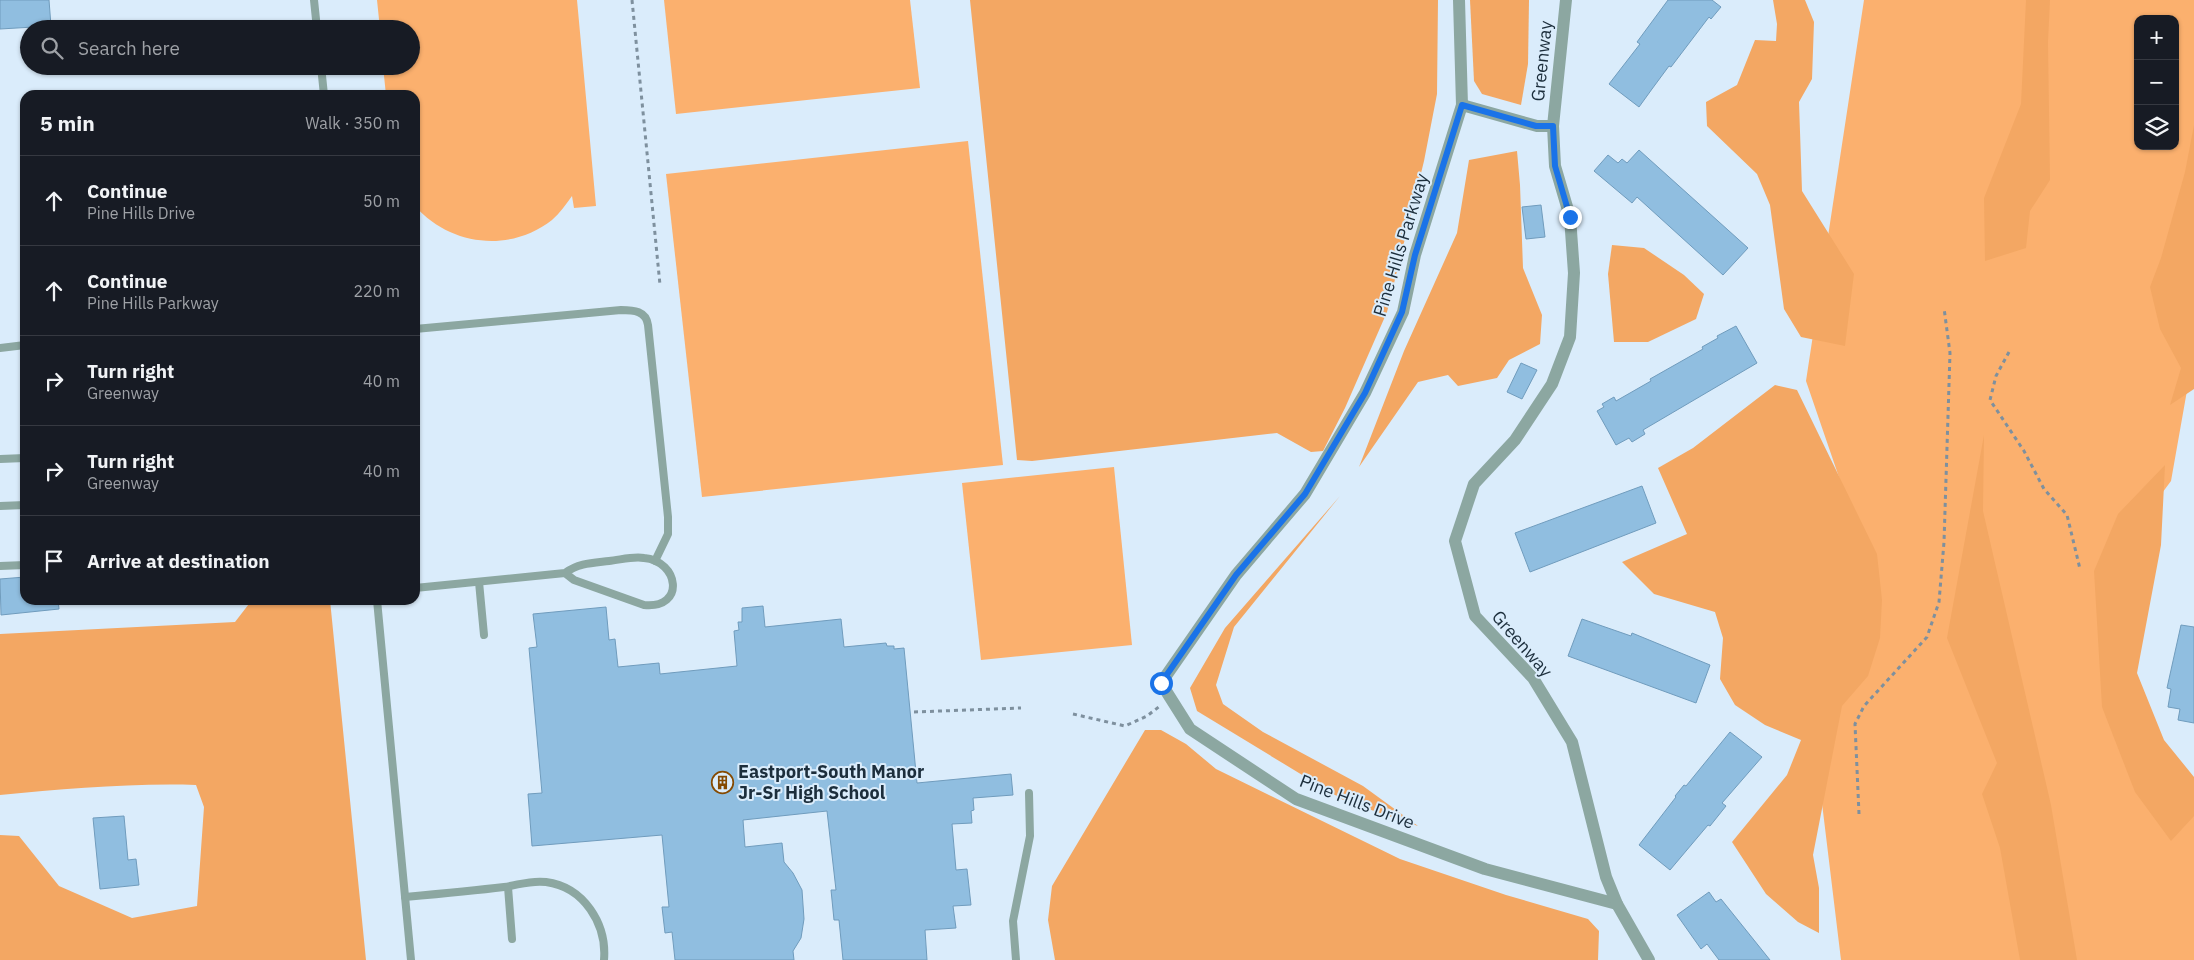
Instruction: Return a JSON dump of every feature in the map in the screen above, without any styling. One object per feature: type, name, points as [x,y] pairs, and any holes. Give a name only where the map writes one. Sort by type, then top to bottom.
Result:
[{"type":"street","name":"Pine Hills Parkway","points":[[1236,575],[1305,494],[1365,393],[1402,312],[1415,255],[1462,105],[1460,0]]},
{"type":"street","name":"Greenway","points":[[1566,0],[1553,126],[1555,166],[1570,217],[1574,273],[1570,337],[1552,384],[1516,440],[1474,484],[1455,541],[1475,616],[1533,678],[1572,742],[1606,877],[1617,904],[1648,960]]},
{"type":"street","name":"Greenway","points":[[1462,105],[1536,126],[1553,126]]},
{"type":"street","name":"Pine Hills Drive","points":[[1236,575],[1161,683],[1190,729],[1296,799],[1484,869],[1617,904]]},
{"type":"lane","points":[[314,0],[316,20]]},
{"type":"lane","points":[[322,75],[323,90]]},
{"type":"lane","points":[[420,329],[634,310],[641,313],[647,319],[668,517],[668,534],[655,561]]},
{"type":"lane","points":[[0,348],[20,346]]},
{"type":"lane","points":[[0,459],[20,458]]},
{"type":"lane","points":[[0,506],[20,505]]},
{"type":"lane","points":[[420,588],[565,573],[576,565],[643,558],[655,561],[669,571],[674,582],[672,592],[667,601],[655,606],[644,605],[574,580],[565,573]]},
{"type":"lane","points":[[0,566],[20,565]]},
{"type":"lane","points":[[479,582],[484,635]]},
{"type":"lane","points":[[377,605],[411,960]]},
{"type":"lane","points":[[1016,960],[1013,921],[1030,836],[1029,793]]},
{"type":"lane","points":[[405,897],[508,887],[529,881],[548,882],[577,894],[588,906],[601,928],[605,947],[604,960]]},
{"type":"lane","points":[[508,887],[512,939]]},
{"type":"path","points":[[632,0],[660,285]]},
{"type":"path","points":[[1859,814],[1855,724],[1864,706],[1927,637],[1939,602],[1944,542],[1950,353],[1944,308]]},
{"type":"path","points":[[2009,352],[1996,376],[1990,400],[2024,451],[2044,488],[2067,515],[2080,569]]},
{"type":"path","points":[[1073,714],[1125,726],[1147,716],[1170,698]]},
{"type":"path","points":[[914,712],[1021,708]]},
{"type":"shaded area","points":[[377,0],[577,0],[596,206],[574,208],[572,196],[552,220],[535,231],[499,241],[463,237],[445,230],[429,219],[420,211],[420,90],[385,90],[384,75],[420,75],[420,20],[379,20]]},
{"type":"shaded area","points":[[664,0],[910,0],[920,88],[676,114]]},
{"type":"shaded area","points":[[970,0],[1438,0],[1437,94],[1424,161],[1387,312],[1345,408],[1323,451],[1311,452],[1277,433],[1032,461],[1017,460]]},
{"type":"shaded area","points":[[1470,0],[1529,0],[1528,64],[1521,105],[1482,94],[1474,81]]},
{"type":"shaded area","points":[[1773,0],[1805,0],[1814,22],[1812,79],[1799,102],[1802,191],[1854,274],[1845,346],[1801,337],[1784,309],[1770,205],[1757,174],[1707,126],[1706,102],[1737,85],[1755,40],[1776,41],[1777,24]]},
{"type":"shaded area","points":[[1864,0],[2194,0],[2194,351],[2171,481],[2108,566],[2120,741],[2194,804],[2194,960],[1841,960],[1817,762],[1865,553],[1806,381]]},
{"type":"shaded area","points":[[2026,0],[2050,0],[2048,42],[2050,180],[2030,211],[2026,248],[1985,261],[1984,198],[2021,104]]},
{"type":"shaded area","points":[[2194,125],[2194,389],[2170,405],[2181,368],[2160,329],[2150,287],[2161,258],[2185,172]]},
{"type":"shaded area","points":[[968,141],[1003,465],[702,497],[666,174]]},
{"type":"shaded area","points":[[1517,151],[1523,268],[1542,315],[1540,344],[1509,360],[1497,378],[1458,386],[1448,375],[1418,382],[1359,467],[1404,351],[1457,233],[1469,160]]},
{"type":"shaded area","points":[[1612,245],[1644,248],[1684,275],[1704,294],[1696,319],[1648,342],[1614,342],[1608,274]]},
{"type":"shaded area","points":[[1775,385],[1797,390],[1877,554],[1882,600],[1880,638],[1868,676],[1842,706],[1813,855],[1819,888],[1819,933],[1798,922],[1766,894],[1732,842],[1787,775],[1801,740],[1765,725],[1735,705],[1720,679],[1723,638],[1715,612],[1654,594],[1622,562],[1687,534],[1658,468],[1693,448]]},
{"type":"shaded area","points":[[1984,435],[1983,511],[2051,805],[2077,960],[2020,960],[2000,848],[1982,794],[1997,763],[1947,638]]},
{"type":"shaded area","points":[[2165,465],[2161,545],[2137,673],[2164,740],[2194,777],[2194,816],[2171,841],[2135,792],[2102,707],[2094,571],[2118,514]]},
{"type":"shaded area","points":[[1114,467],[1132,645],[981,660],[962,483]]},
{"type":"shaded area","points":[[1340,496],[1234,627],[1216,685],[1223,704],[1263,732],[1363,786],[1418,826],[1345,801],[1197,711],[1190,688],[1225,628]]},
{"type":"shaded area","points":[[248,605],[330,605],[366,960],[0,960],[0,835],[19,836],[59,886],[132,918],[197,906],[204,807],[196,785],[123,786],[0,795],[0,634],[235,622]]},
{"type":"shaded area","points":[[1145,730],[1161,730],[1186,744],[1216,769],[1400,859],[1506,895],[1588,919],[1599,931],[1598,960],[1055,960],[1048,920],[1052,886]]},
{"type":"building","points":[[0,0],[49,0],[51,20],[20,20],[20,28],[0,29]]},
{"type":"building","points":[[1668,0],[1712,0],[1721,7],[1711,19],[1709,17],[1639,107],[1609,84],[1640,44],[1637,42]]},
{"type":"building","points":[[1639,150],[1748,248],[1723,275],[1637,197],[1632,203],[1594,171],[1608,155],[1618,163],[1622,159],[1627,163]]},
{"type":"building","points":[[1541,205],[1545,237],[1526,239],[1522,207]]},
{"type":"building","points":[[1736,326],[1757,363],[1643,430],[1645,434],[1632,442],[1629,438],[1616,445],[1597,411],[1604,407],[1602,404],[1614,397],[1616,401],[1651,381],[1650,379],[1703,349],[1702,347],[1718,338],[1717,336]]},
{"type":"building","points":[[1521,363],[1537,370],[1522,399],[1507,392]]},
{"type":"building","points":[[1642,486],[1656,523],[1530,572],[1515,533]]},
{"type":"building","points":[[20,577],[20,605],[59,605],[59,609],[1,615],[0,579]]},
{"type":"building","name":"Eastport-South Manor Jr-Sr High School","points":[[763,606],[765,627],[841,619],[844,647],[886,643],[887,646],[894,646],[894,649],[904,648],[917,783],[1011,774],[1013,795],[973,798],[972,823],[952,824],[956,870],[967,869],[971,905],[953,906],[956,928],[925,930],[927,960],[843,960],[839,920],[834,920],[831,890],[836,890],[827,811],[743,820],[745,847],[782,843],[784,862],[793,873],[802,890],[804,919],[801,938],[793,951],[794,960],[675,960],[672,932],[665,933],[662,907],[669,907],[662,835],[532,846],[528,794],[542,793],[529,648],[537,647],[533,614],[606,607],[609,640],[615,639],[618,667],[659,663],[660,674],[737,666],[734,631],[739,630],[738,622],[742,622],[742,608]]},
{"type":"building","points":[[1582,619],[1631,636],[1632,633],[1710,665],[1696,703],[1568,656]]},
{"type":"building","points":[[2181,625],[2194,627],[2194,723],[2178,720],[2180,709],[2168,707],[2171,689],[2167,688]]},
{"type":"building","points":[[1730,732],[1762,757],[1722,803],[1726,806],[1710,826],[1708,825],[1670,870],[1639,845],[1675,796],[1684,785],[1686,786]]},
{"type":"building","points":[[124,816],[128,860],[136,859],[139,885],[100,889],[93,818]]},
{"type":"building","points":[[1709,892],[1716,902],[1721,899],[1770,960],[1719,960],[1707,944],[1701,949],[1677,915]]},
{"type":"place","name":"Eastport-South Manor Jr-Sr High School","points":[[722,782]]},
{"type":"route","points":[[1161,683],[1236,575],[1305,494],[1365,393],[1402,312],[1415,255],[1462,105],[1536,126],[1553,126],[1555,166],[1570,217]]}]
